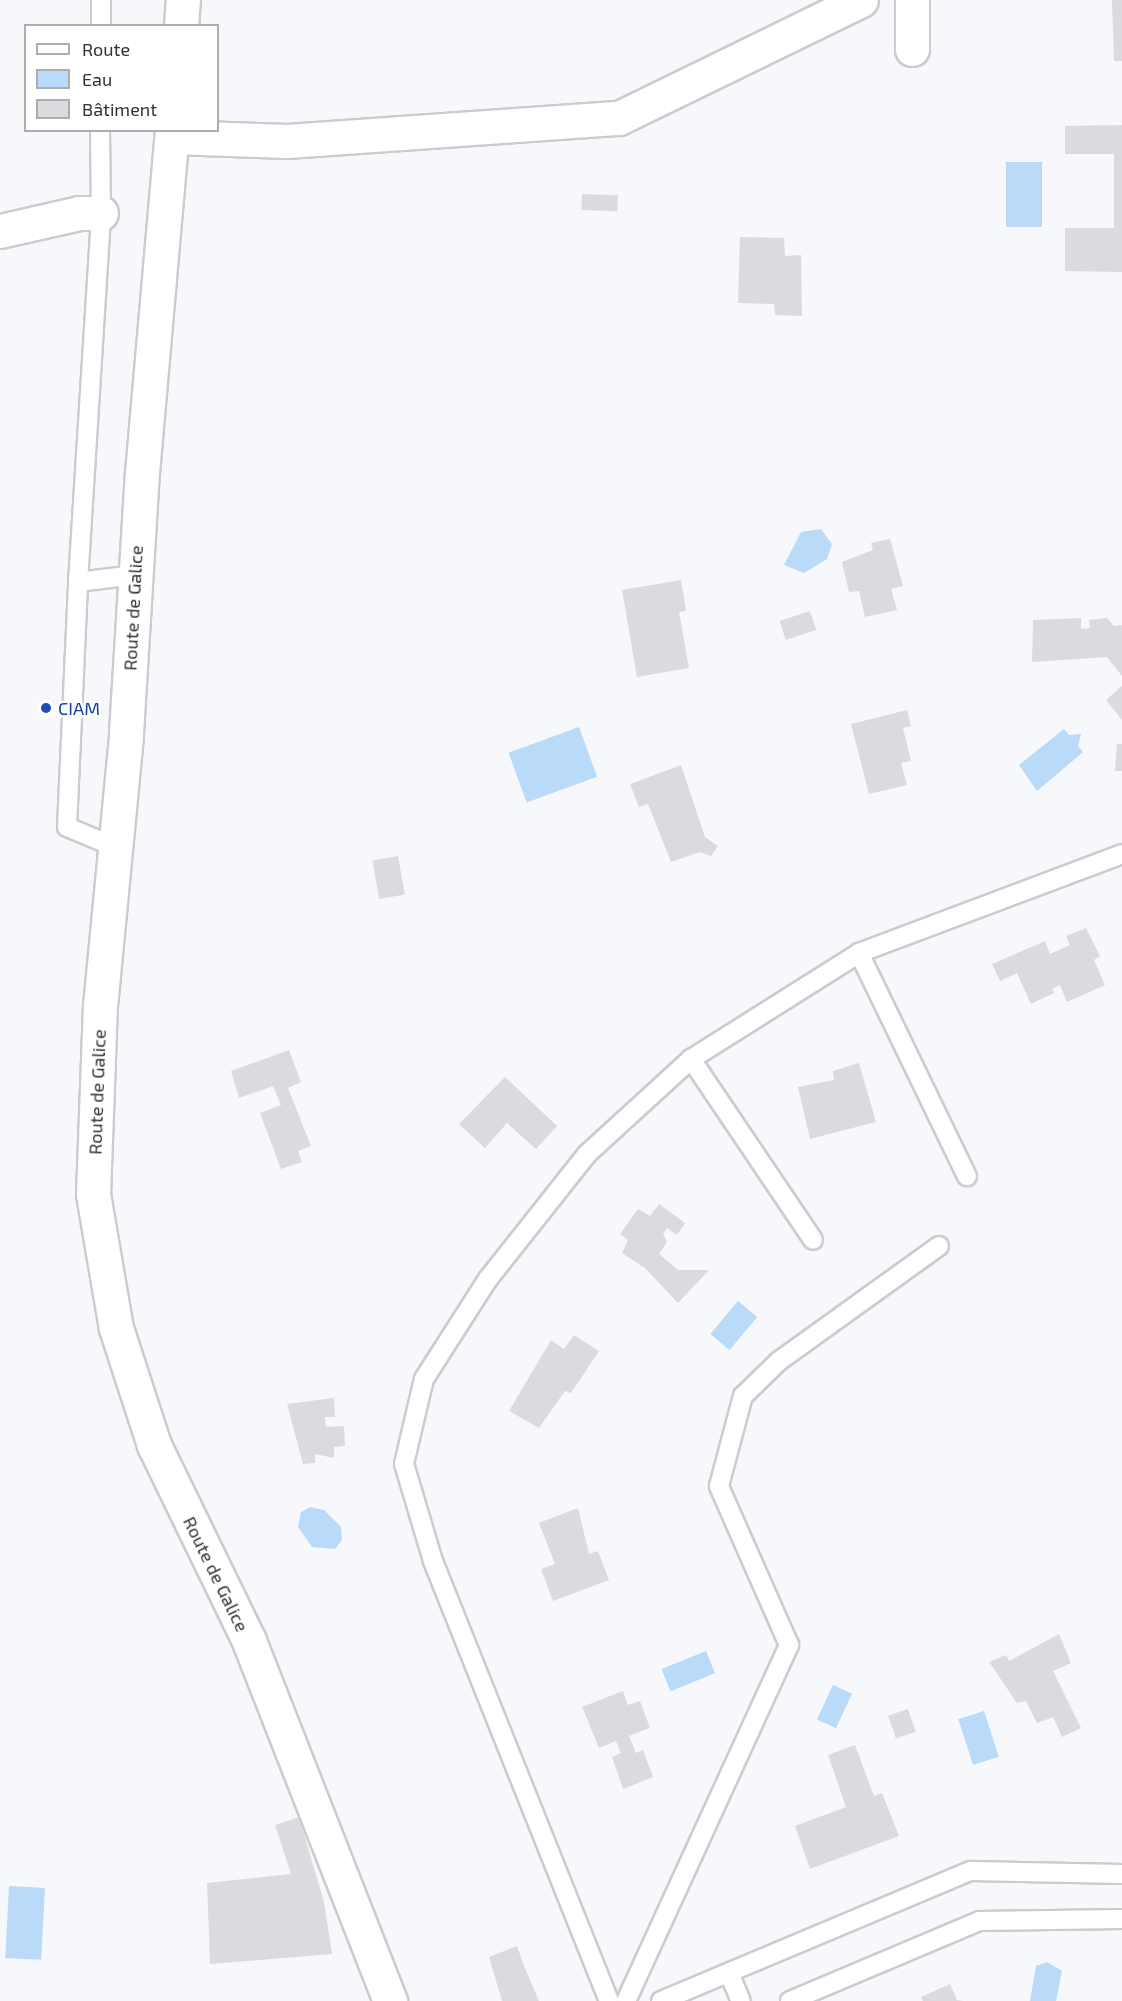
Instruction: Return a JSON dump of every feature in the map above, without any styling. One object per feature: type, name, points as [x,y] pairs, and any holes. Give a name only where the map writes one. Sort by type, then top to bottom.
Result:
[{"type":"main road","points":[[180,24],[183,0]]},
{"type":"main road","points":[[172,134],[287,141],[619,118],[861,0]]},
{"type":"main road","points":[[912,0],[912,49]]},
{"type":"main road","name":"Route de Galice","points":[[172,134],[142,471],[115,847],[100,1004],[93,1194],[116,1328],[154,1445],[249,1641],[390,2001]]},
{"type":"main road","points":[[0,231],[79,213],[101,213]]},
{"type":"lane","points":[[101,0],[101,24]]},
{"type":"lane","points":[[100,132],[101,213],[78,582],[68,827],[115,847]]},
{"type":"lane","points":[[78,582],[135,575]]},
{"type":"lane","points":[[609,2001],[433,1561],[404,1464],[424,1379],[488,1279],[587,1154],[691,1059],[859,952],[1122,854]]},
{"type":"lane","points":[[859,952],[967,1176]]},
{"type":"lane","points":[[691,1059],[813,1240]]},
{"type":"lane","points":[[626,2001],[789,1645],[719,1486],[743,1396],[779,1361],[939,1246]]},
{"type":"lane","points":[[671,1999],[971,1871],[1122,1874]]},
{"type":"lane","points":[[790,2001],[979,1921],[1122,1919]]},
{"type":"lane","points":[[729,1973],[741,2001]]},
{"type":"water","points":[[1006,162],[1042,162],[1042,227],[1006,227]]},
{"type":"water","points":[[821,529],[832,544],[827,559],[804,573],[784,565],[801,532]]},
{"type":"water","points":[[579,727],[597,777],[527,802],[509,753]]},
{"type":"water","points":[[1064,729],[1069,735],[1081,734],[1078,746],[1083,752],[1037,791],[1019,765]]},
{"type":"water","points":[[738,1301],[757,1317],[730,1350],[710,1334]]},
{"type":"water","points":[[310,1507],[324,1510],[341,1527],[342,1540],[335,1549],[312,1547],[298,1527],[301,1512]]},
{"type":"water","points":[[706,1651],[715,1673],[670,1691],[661,1669]]},
{"type":"water","points":[[833,1685],[852,1694],[836,1728],[817,1719]]},
{"type":"water","points":[[984,1711],[999,1757],[973,1765],[958,1719]]},
{"type":"water","points":[[9,1886],[45,1888],[41,1960],[5,1958]]},
{"type":"water","points":[[1047,1962],[1062,1971],[1056,2001],[1030,2001],[1036,1966]]},
{"type":"building","points":[[1112,0],[1122,0],[1122,61],[1114,61]]},
{"type":"building","points":[[1122,125],[1122,272],[1065,271],[1065,228],[1114,228],[1114,154],[1065,154],[1065,126]]},
{"type":"building","points":[[582,194],[618,195],[617,211],[581,210]]},
{"type":"building","points":[[740,237],[784,238],[785,256],[801,255],[802,316],[775,315],[774,304],[738,303]]},
{"type":"building","points":[[890,539],[903,586],[891,589],[897,610],[865,617],[859,591],[849,592],[842,562],[873,550],[871,543]]},
{"type":"building","points":[[681,580],[686,611],[679,612],[689,668],[637,677],[622,590]]},
{"type":"building","points":[[810,611],[816,630],[786,640],[780,621]]},
{"type":"building","points":[[1081,618],[1081,629],[1090,628],[1089,620],[1107,618],[1114,626],[1122,625],[1122,676],[1107,657],[1032,662],[1033,620]]},
{"type":"building","points":[[1122,686],[1122,720],[1106,700]]},
{"type":"building","points":[[907,710],[911,726],[903,728],[911,761],[901,763],[907,785],[869,794],[851,724]]},
{"type":"building","points":[[1117,744],[1122,744],[1122,771],[1115,771]]},
{"type":"building","points":[[681,765],[705,837],[718,846],[711,856],[700,852],[671,862],[648,804],[639,807],[630,784]]},
{"type":"building","points":[[398,856],[405,894],[379,899],[372,861]]},
{"type":"building","points":[[1086,928],[1100,956],[1094,960],[1105,985],[1067,1002],[1060,985],[1052,989],[1054,993],[1031,1004],[1017,973],[1000,981],[992,964],[1045,941],[1050,954],[1070,945],[1066,936]]},
{"type":"building","points":[[289,1050],[301,1082],[288,1088],[311,1146],[298,1151],[302,1162],[281,1169],[260,1113],[281,1105],[273,1086],[239,1098],[231,1071]]},
{"type":"building","points":[[859,1063],[876,1122],[810,1139],[798,1087],[834,1080],[833,1071]]},
{"type":"building","points":[[505,1077],[557,1126],[536,1149],[507,1123],[485,1148],[459,1124]]},
{"type":"building","points":[[659,1204],[685,1223],[677,1235],[667,1228],[663,1234],[667,1242],[659,1254],[678,1270],[709,1270],[678,1303],[645,1268],[622,1253],[628,1240],[620,1234],[638,1209],[650,1216]]},
{"type":"building","points":[[574,1335],[599,1351],[571,1393],[565,1391],[539,1428],[509,1411],[551,1340],[564,1349]]},
{"type":"building","points":[[334,1398],[335,1417],[325,1417],[326,1427],[344,1426],[345,1446],[334,1447],[334,1458],[315,1454],[315,1463],[303,1464],[287,1404]]},
{"type":"building","points":[[578,1508],[589,1554],[598,1551],[609,1580],[553,1601],[541,1569],[555,1564],[539,1523]]},
{"type":"building","points":[[1059,1634],[1071,1663],[1053,1671],[1081,1728],[1062,1737],[1053,1717],[1037,1723],[1026,1701],[1017,1703],[989,1662],[1006,1655],[1009,1661]]},
{"type":"building","points":[[623,1691],[628,1705],[640,1701],[650,1728],[629,1736],[636,1753],[643,1750],[653,1777],[623,1789],[612,1757],[621,1753],[616,1741],[599,1748],[582,1707]]},
{"type":"building","points":[[908,1709],[916,1732],[896,1739],[888,1716]]},
{"type":"building","points":[[855,1745],[874,1796],[882,1793],[899,1836],[810,1869],[795,1826],[846,1807],[828,1755]]},
{"type":"building","points":[[299,1817],[324,1902],[332,1954],[210,1964],[207,1883],[291,1874],[275,1825]]},
{"type":"building","points":[[517,1946],[539,2001],[502,2001],[489,1957]]},
{"type":"building","points":[[950,1984],[957,2000],[963,2001],[923,2001],[921,1997]]},
{"type":"place","name":"CIAM","points":[[46,708]]}]
